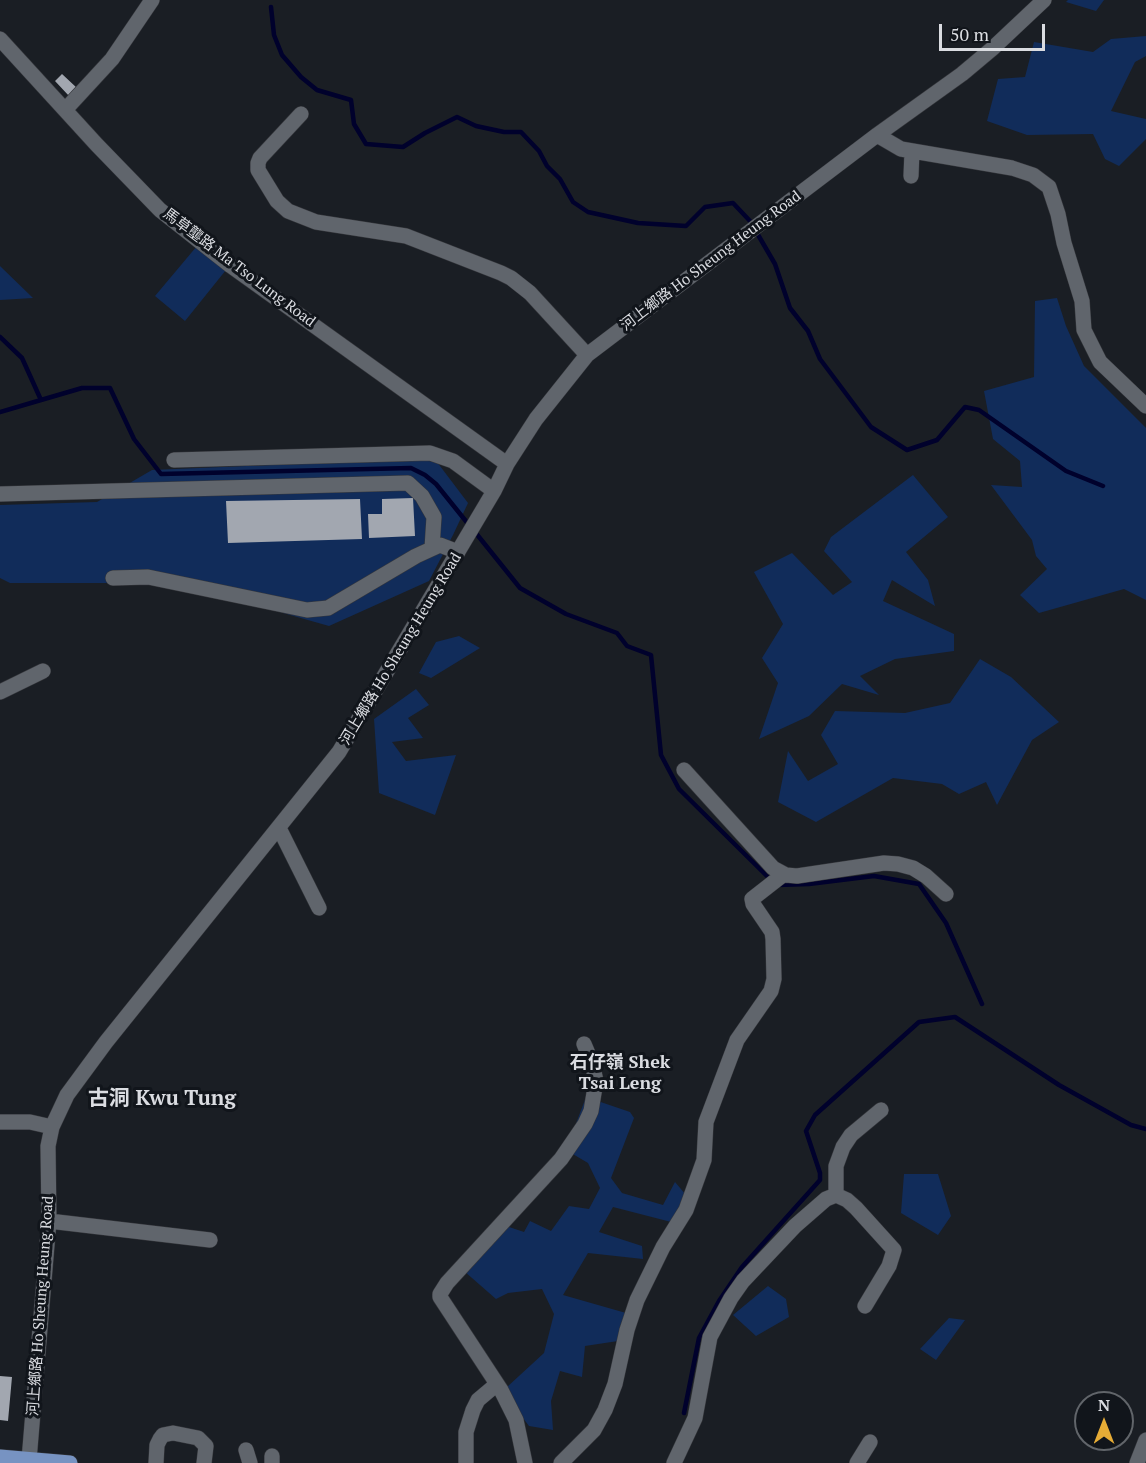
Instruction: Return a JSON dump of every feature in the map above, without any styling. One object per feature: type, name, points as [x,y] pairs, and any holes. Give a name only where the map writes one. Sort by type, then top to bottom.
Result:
[{"type":"main road","points":[[0,1457],[70,1463]]},
{"type":"street","points":[[65,110],[112,59],[152,0]]},
{"type":"street","name":"河上鄉路 Ho Sheung Heung Road","points":[[29,1460],[49,1221],[48,1146],[51,1126],[67,1095],[106,1042],[339,752],[494,491],[507,464],[536,419],[586,355],[968,69],[1044,0]]},
{"type":"street","name":"馬草壟路 Ma Tso Lung Road","points":[[0,39],[160,210],[231,266],[507,464]]},
{"type":"street","points":[[301,114],[258,163],[258,170],[277,201],[288,211],[316,222],[406,236],[512,278],[530,292],[586,355]]},
{"type":"street","points":[[877,135],[901,149],[1012,168],[1033,176],[1049,187],[1082,301],[1084,330],[1100,362],[1146,406]]},
{"type":"street","points":[[911,176],[912,151]]},
{"type":"street","points":[[174,460],[430,453],[453,460],[494,491]]},
{"type":"street","points":[[0,494],[408,483],[422,496],[434,517],[432,548]]},
{"type":"street","points":[[113,578],[148,577],[307,610],[328,608],[432,548],[440,545],[458,552]]},
{"type":"street","points":[[0,692],[43,671]]},
{"type":"street","points":[[684,770],[773,868],[797,876],[884,863],[898,864],[913,868],[926,876],[946,894]]},
{"type":"street","points":[[279,828],[319,908]]},
{"type":"street","points":[[561,1463],[594,1430],[605,1410],[615,1384],[627,1330],[637,1300],[663,1247],[682,1218],[697,1180],[704,1160],[706,1122],[737,1040],[771,991],[774,979],[772,932],[752,899],[784,873]]},
{"type":"street","points":[[525,1463],[516,1420],[440,1294],[447,1283],[561,1159],[585,1124],[591,1112],[596,1081],[584,1044]]},
{"type":"street","points":[[836,1195],[836,1166],[843,1147],[850,1136],[880,1110]]},
{"type":"street","points":[[0,1122],[30,1122],[51,1126]]},
{"type":"street","points":[[674,1463],[695,1418],[710,1337],[730,1298],[749,1274],[795,1226],[826,1199],[836,1195],[847,1200],[856,1208],[894,1250],[889,1266],[865,1306]]},
{"type":"street","points":[[49,1221],[210,1240]]},
{"type":"street","points":[[466,1462],[466,1432],[473,1410],[478,1400],[496,1384]]},
{"type":"street","points":[[156,1463],[157,1445],[160,1439],[163,1435],[173,1433],[198,1438],[206,1446],[204,1463]]},
{"type":"street","points":[[1137,1463],[1146,1440]]},
{"type":"street","points":[[858,1463],[870,1443]]},
{"type":"shaded area","points":[[1068,0],[1104,0],[1096,11],[1066,2]]},
{"type":"shaded area","points":[[1146,36],[1146,56],[1135,62],[1111,111],[1146,119],[1146,139],[1119,166],[1105,159],[1093,134],[1027,135],[987,121],[998,79],[1025,77],[1034,42],[1093,52],[1111,39]]},
{"type":"shaded area","points":[[197,246],[226,270],[185,321],[155,296]]},
{"type":"shaded area","points":[[0,266],[33,298],[0,300]]},
{"type":"shaded area","points":[[1057,298],[1066,326],[1084,366],[1146,428],[1146,600],[1124,589],[1039,613],[1020,595],[1047,569],[1036,556],[1032,540],[991,485],[1022,487],[1020,461],[993,439],[984,391],[1034,377],[1035,301]]},
{"type":"shaded area","points":[[411,459],[437,462],[468,503],[453,535],[429,581],[329,626],[269,609],[158,583],[10,583],[0,578],[0,505],[97,502],[152,470]]},
{"type":"shaded area","points":[[913,475],[948,517],[906,552],[928,580],[935,606],[892,580],[883,601],[954,634],[954,651],[895,659],[860,676],[879,695],[842,684],[809,716],[759,739],[778,683],[762,658],[783,624],[754,572],[792,553],[833,595],[852,582],[824,551],[831,537]]},
{"type":"shaded area","points":[[459,636],[480,648],[431,678],[419,673],[436,642]]},
{"type":"shaded area","points":[[980,659],[1011,677],[1059,722],[1032,740],[997,805],[986,782],[959,794],[942,784],[893,778],[816,822],[778,802],[788,751],[808,781],[838,764],[821,735],[835,711],[905,713],[950,703]]},
{"type":"shaded area","points":[[416,689],[429,705],[408,718],[423,738],[392,742],[406,761],[456,755],[435,815],[379,793],[374,719]]},
{"type":"shaded area","points":[[586,1097],[630,1112],[634,1118],[611,1178],[622,1193],[663,1205],[675,1182],[686,1195],[675,1223],[613,1207],[599,1232],[642,1246],[643,1259],[588,1253],[563,1295],[626,1313],[618,1341],[585,1346],[582,1377],[560,1371],[551,1401],[553,1430],[529,1426],[508,1398],[507,1387],[544,1353],[554,1314],[542,1289],[508,1293],[496,1299],[464,1271],[494,1222],[524,1232],[530,1221],[551,1231],[569,1206],[589,1209],[600,1188],[588,1163],[566,1150]]},
{"type":"shaded area","points":[[904,1174],[938,1174],[951,1216],[938,1235],[901,1213]]},
{"type":"shaded area","points":[[768,1286],[786,1299],[789,1317],[756,1336],[733,1315]]},
{"type":"shaded area","points":[[949,1318],[965,1320],[936,1360],[920,1349]]},
{"type":"building","points":[[62,74],[77,88],[69,96],[55,81]]},
{"type":"building","points":[[413,498],[415,536],[369,538],[368,514],[382,514],[382,499]]},
{"type":"building","points":[[360,499],[362,539],[228,543],[226,501]]},
{"type":"building","points":[[0,1376],[12,1377],[8,1421],[0,1420]]},
{"type":"waterway","points":[[271,7],[274,35],[282,55],[301,77],[317,90],[351,100],[354,124],[366,144],[403,147],[457,117],[476,126],[504,132],[521,132],[560,179],[573,202],[588,212],[638,223],[686,226],[705,207],[733,203],[750,221],[775,264],[790,308],[808,331],[820,359],[871,427],[907,450],[937,440],[965,407],[979,410],[1066,471],[1103,486]]},
{"type":"waterway","points":[[0,337],[22,358],[41,400],[82,388],[110,388],[134,439],[161,474],[411,468],[436,484],[469,525]]},
{"type":"waterway","points":[[0,412],[41,400]]},
{"type":"waterway","points":[[475,532],[520,588],[566,614],[617,633],[627,646],[651,655],[661,755],[679,789],[771,880]]},
{"type":"waterway","points":[[777,885],[809,884],[874,876],[919,884],[946,923],[982,1004]]},
{"type":"waterway","points":[[684,1413],[699,1338],[719,1301],[742,1267],[820,1180],[820,1173],[806,1131],[815,1115],[919,1022],[955,1017],[1059,1085],[1131,1125],[1146,1129]]},
{"type":"district","name":"石仔嶺 Shek Tsai Leng","points":[[620,1073]]},
{"type":"district","name":"古洞 Kwu Tung","points":[[162,1099]]}]
